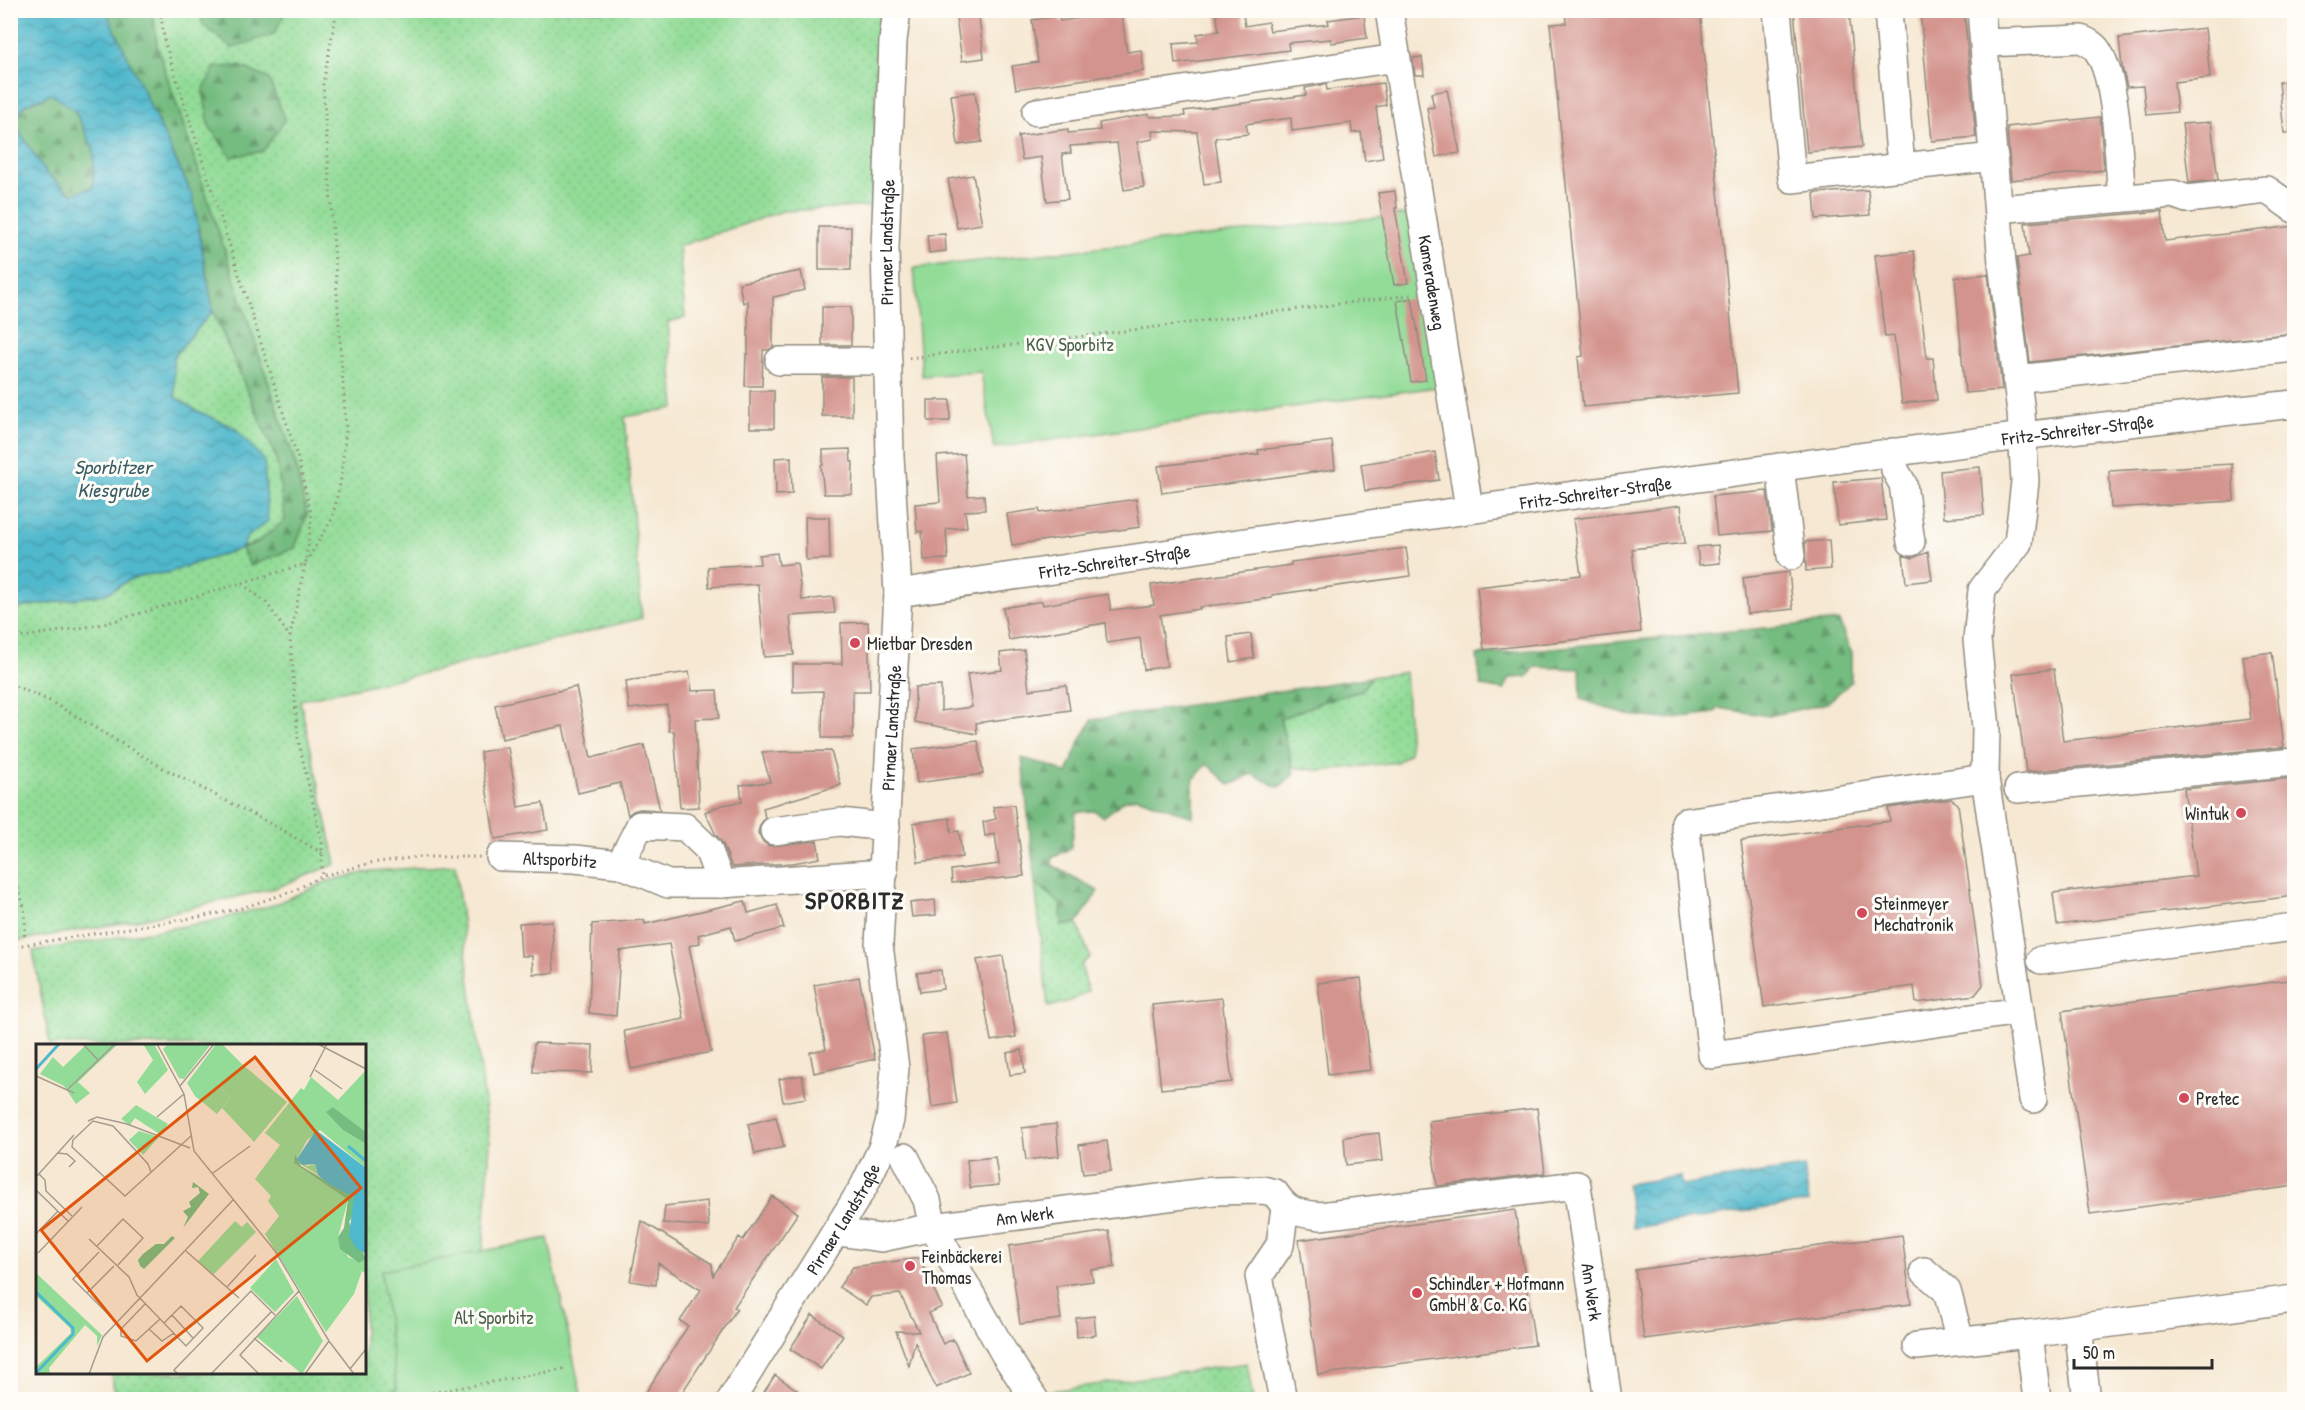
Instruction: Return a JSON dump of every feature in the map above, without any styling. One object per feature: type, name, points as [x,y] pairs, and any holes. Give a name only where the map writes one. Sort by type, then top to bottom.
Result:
[{"type":"street","name":"Pirnaer Landstraße","points":[[730,1400],[838,1232],[882,1148],[890,1120],[895,1068],[879,945],[898,593],[890,456],[885,248],[892,41],[897,10]]},
{"type":"street","name":"Kameradenweg","points":[[1389,10],[1469,508]]},
{"type":"street","points":[[1777,10],[1792,179],[1994,157]]},
{"type":"street","points":[[1888,10],[1901,167]]},
{"type":"street","points":[[1981,10],[2025,482],[2018,543],[1982,591],[1977,640],[1986,728],[1985,778],[2033,1099]]},
{"type":"street","points":[[1984,43],[2081,39],[2092,44],[2098,51],[2111,85],[2122,198]]},
{"type":"street","points":[[1036,112],[1396,58]]},
{"type":"street","points":[[1998,209],[2173,194],[2187,199],[2267,190],[2295,208]]},
{"type":"street","points":[[2016,379],[2295,348]]},
{"type":"street","points":[[779,361],[888,361]]},
{"type":"street","name":"Fritz-Schreiter-Straße","points":[[898,593],[1469,508],[1893,452],[2294,405]]},
{"type":"street","points":[[1893,452],[1895,470],[1903,484],[1911,542]]},
{"type":"street","points":[[1780,467],[1791,556]]},
{"type":"street","points":[[2018,789],[2295,762]]},
{"type":"street","points":[[1985,778],[1685,822],[1712,1055],[2020,1011]]},
{"type":"street","points":[[774,831],[840,822],[886,827]]},
{"type":"street","name":"Altsporbitz","points":[[620,864],[640,825],[686,827],[708,849],[721,884]]},
{"type":"street","name":"Altsporbitz","points":[[500,857],[620,864],[668,884],[721,884],[884,873]]},
{"type":"street","points":[[2041,960],[2295,927]]},
{"type":"street","points":[[905,1158],[927,1200],[933,1227],[1004,1353],[1035,1400]]},
{"type":"street","name":"Am Werk","points":[[838,1232],[881,1238],[933,1227],[1214,1191],[1263,1190],[1275,1193],[1285,1208],[1320,1216],[1577,1185],[1608,1400]]},
{"type":"street","points":[[1283,1400],[1259,1276],[1280,1245],[1285,1208]]},
{"type":"street","points":[[1924,1271],[1947,1291],[1960,1341]]},
{"type":"street","points":[[1917,1346],[2078,1328],[2295,1299]]},
{"type":"street","points":[[2078,1328],[2087,1400]]},
{"type":"street","points":[[2029,1334],[2037,1400]]},
{"type":"path","points":[[160,10],[165,43],[298,459],[312,518],[290,637],[298,739],[322,843],[322,876]]},
{"type":"path","points":[[10,639],[104,624],[305,564],[332,519],[341,479],[346,429],[323,84],[337,10]]},
{"type":"path","points":[[888,361],[1434,292]]},
{"type":"path","points":[[242,584],[266,602],[290,637]]},
{"type":"path","points":[[10,684],[48,700],[163,768],[322,853]]},
{"type":"path","points":[[10,947],[242,908],[293,891],[322,876],[371,862],[417,857],[500,857]]},
{"type":"path","points":[[10,871],[22,894],[27,922],[24,939]]},
{"type":"path","points":[[391,1400],[564,1369]]},
{"type":"green space","points":[[200,10],[286,11],[274,34],[232,48],[203,25]]},
{"type":"green space","points":[[106,11],[153,11],[157,46],[294,460],[307,515],[295,548],[250,566],[242,548],[258,542],[285,520],[276,457],[213,311],[193,197]]},
{"type":"green space","points":[[153,11],[881,11],[877,41],[873,206],[783,211],[679,246],[685,318],[668,322],[675,408],[625,417],[642,618],[430,672],[300,700],[336,864],[275,888],[133,921],[11,942],[11,609],[106,594],[129,580],[144,575],[167,573],[242,548],[250,565],[307,515],[294,460],[157,46]]},
{"type":"green space","points":[[240,66],[269,79],[285,120],[263,151],[231,157],[209,126],[203,90],[215,67]]},
{"type":"green space","points":[[51,94],[75,111],[94,150],[93,187],[72,194],[46,173],[14,123],[24,105]]},
{"type":"green space","name":"KGV Sporbitz","points":[[1418,213],[1444,386],[994,448],[981,372],[922,376],[914,268]]},
{"type":"green space","points":[[213,311],[276,457],[286,520],[258,542],[242,548],[247,537],[268,521],[235,428],[197,411],[175,397],[173,357]]},
{"type":"green space","points":[[1839,621],[1851,653],[1851,682],[1827,703],[1769,716],[1719,708],[1714,713],[1666,719],[1627,715],[1581,699],[1580,669],[1535,667],[1527,677],[1510,678],[1504,690],[1481,686],[1477,655]]},
{"type":"green space","points":[[1405,672],[1410,753],[1397,762],[1322,771],[1293,767],[1280,719],[1324,701],[1361,691],[1371,677]]},
{"type":"green space","points":[[1371,677],[1361,691],[1324,701],[1280,719],[1294,774],[1279,787],[1252,774],[1230,785],[1207,764],[1193,780],[1193,817],[1137,797],[1125,800],[1103,817],[1095,811],[1076,812],[1071,848],[1052,858],[1052,865],[1098,891],[1077,923],[1062,926],[1061,905],[1035,882],[1022,758],[1053,767],[1067,774],[1078,745],[1092,720]]},
{"type":"green space","points":[[455,865],[490,1143],[483,1251],[381,1271],[397,1391],[343,1400],[116,1399],[111,1374],[366,1374],[366,1044],[50,1044],[33,951],[209,922],[273,905],[328,881],[372,871]]},
{"type":"green space","points":[[1035,882],[1062,905],[1062,926],[1077,923],[1090,957],[1081,965],[1088,991],[1073,1000],[1048,1007]]},
{"type":"green space","name":"Alt Sporbitz","points":[[548,1238],[582,1399],[343,1399],[397,1390],[381,1271]]},
{"type":"green space","points":[[1247,1363],[1253,1399],[1049,1400],[1044,1392]]},
{"type":"water","name":"Sporbitzer Kiesgrube","points":[[11,10],[106,11],[193,197],[213,311],[173,357],[175,397],[197,411],[235,428],[264,460],[268,521],[247,537],[242,548],[167,573],[144,575],[129,580],[106,594],[11,609]],"holes":[[[51,94],[75,111],[94,150],[93,187],[72,194],[46,173],[14,123],[24,105]]]},
{"type":"water","points":[[1804,1167],[1809,1202],[1633,1228],[1627,1184],[1680,1176],[1681,1185]]},
{"type":"building","points":[[955,10],[978,10],[984,58],[962,61]]},
{"type":"building","points":[[1102,10],[1121,10],[1127,52],[1141,50],[1144,71],[1016,89],[1012,66],[1038,62],[1032,20],[1059,16],[1060,21],[1102,15]]},
{"type":"building","points":[[1216,10],[1242,10],[1245,26],[1268,22],[1270,31],[1329,24],[1328,20],[1364,15],[1367,38],[1331,43],[1331,39],[1288,43],[1289,50],[1175,64],[1173,44],[1198,42],[1197,34],[1219,31]]},
{"type":"building","points":[[1565,10],[1700,10],[1738,393],[1583,407],[1578,357],[1583,356],[1550,24],[1566,23]]},
{"type":"building","points":[[1794,10],[1849,10],[1862,147],[1807,152]]},
{"type":"building","points":[[1920,10],[1964,10],[1976,137],[1932,141]]},
{"type":"building","points":[[2205,28],[2210,78],[2174,82],[2177,112],[2146,115],[2143,86],[2127,87],[2119,38]]},
{"type":"building","points":[[1422,57],[1424,75],[1415,75],[1413,58]]},
{"type":"building","points":[[2295,81],[2295,133],[2284,133],[2279,82]]},
{"type":"building","points":[[1383,83],[1386,105],[1376,107],[1383,158],[1365,161],[1361,132],[1352,133],[1351,123],[1292,131],[1291,118],[1246,124],[1248,134],[1215,138],[1221,182],[1204,184],[1197,132],[1152,131],[1153,139],[1137,142],[1144,187],[1124,190],[1117,143],[1070,146],[1071,153],[1062,154],[1068,199],[1047,201],[1041,157],[1022,160],[1018,136],[1068,129],[1068,133],[1100,130],[1099,123],[1149,114],[1150,117],[1185,116],[1184,111],[1306,95],[1305,88],[1326,84],[1327,90]]},
{"type":"building","points":[[1447,90],[1460,153],[1436,157],[1427,108],[1434,107],[1431,93]]},
{"type":"building","points":[[975,92],[982,142],[958,145],[951,95]]},
{"type":"building","points":[[2100,117],[2104,170],[2011,180],[2007,127]]},
{"type":"building","points":[[2211,122],[2218,180],[2189,183],[2182,124]]},
{"type":"building","points":[[973,175],[982,224],[957,228],[948,179]]},
{"type":"building","points":[[1868,190],[1870,215],[1816,219],[1814,193]]},
{"type":"building","points":[[1395,191],[1397,208],[1395,208],[1408,283],[1394,285],[1378,193]]},
{"type":"building","points":[[2162,211],[2165,241],[2295,226],[2295,333],[2030,362],[2017,258],[2029,256],[2025,223]]},
{"type":"building","points":[[819,227],[851,227],[851,270],[819,270]]},
{"type":"building","points":[[945,234],[946,251],[929,253],[927,235]]},
{"type":"building","points":[[1914,251],[1927,358],[1933,358],[1937,400],[1902,403],[1894,336],[1885,337],[1875,255]]},
{"type":"building","points":[[801,271],[805,290],[773,297],[773,347],[763,350],[762,386],[745,386],[746,354],[748,354],[748,301],[743,303],[739,283]]},
{"type":"building","points":[[1988,274],[2002,390],[1965,393],[1955,277]]},
{"type":"building","points":[[1412,298],[1426,380],[1411,382],[1397,301]]},
{"type":"building","points":[[822,307],[851,307],[851,345],[822,345]]},
{"type":"building","points":[[822,377],[852,377],[852,416],[822,416]]},
{"type":"building","points":[[750,391],[774,391],[774,428],[750,428]]},
{"type":"building","points":[[928,400],[950,400],[950,421],[928,421]]},
{"type":"building","points":[[1332,441],[1335,469],[1162,493],[1158,466],[1259,454],[1258,450]]},
{"type":"building","points":[[850,449],[851,462],[853,462],[852,494],[824,494],[821,466],[823,465],[823,450]]},
{"type":"building","points":[[1435,452],[1439,480],[1365,491],[1361,464]]},
{"type":"building","points":[[964,454],[968,496],[984,495],[985,510],[965,511],[967,527],[946,529],[948,559],[924,560],[922,531],[917,532],[915,504],[940,502],[937,456]]},
{"type":"building","points":[[791,457],[792,494],[776,495],[775,458]]},
{"type":"building","points":[[2232,464],[2234,501],[2111,508],[2109,471]]},
{"type":"building","points":[[1980,467],[1984,515],[1944,518],[1940,471]]},
{"type":"building","points":[[1881,478],[1886,520],[1838,525],[1834,482]]},
{"type":"building","points":[[1767,491],[1772,531],[1717,536],[1713,496]]},
{"type":"building","points":[[1136,499],[1140,527],[1012,545],[1007,514],[1039,509],[1040,513]]},
{"type":"building","points":[[1681,505],[1685,543],[1632,549],[1641,632],[1484,650],[1477,587],[1581,575],[1573,519]]},
{"type":"building","points":[[805,517],[829,517],[830,559],[806,560]]},
{"type":"building","points":[[1829,540],[1831,569],[1806,571],[1805,542]]},
{"type":"building","points":[[1718,545],[1720,563],[1699,565],[1697,547]]},
{"type":"building","points":[[1406,548],[1410,576],[1272,595],[1272,598],[1199,607],[1200,609],[1160,615],[1167,666],[1144,670],[1140,638],[1107,643],[1105,623],[1009,640],[1003,608],[1042,601],[1043,605],[1108,594],[1111,610],[1154,605],[1151,585],[1291,565],[1291,562]]},
{"type":"building","points":[[1928,552],[1932,580],[1906,583],[1903,555],[1913,558]]},
{"type":"building","points":[[777,553],[779,565],[797,563],[802,600],[833,597],[835,613],[790,616],[794,655],[764,657],[758,584],[709,587],[708,567],[760,564],[759,555]]},
{"type":"building","points":[[1789,572],[1793,609],[1747,614],[1743,578]]},
{"type":"building","name":"Mietbar Dresden","points":[[868,622],[870,691],[853,691],[853,738],[822,738],[823,691],[793,692],[793,664],[842,664],[841,623]]},
{"type":"building","points":[[1251,634],[1254,658],[1231,662],[1228,637]]},
{"type":"building","points":[[1024,650],[1029,690],[1066,685],[1070,710],[976,723],[977,734],[915,722],[915,687],[941,686],[941,711],[972,707],[967,674],[1002,670],[1000,653]]},
{"type":"building","points":[[2272,652],[2284,747],[2026,772],[2013,674],[2054,669],[2063,741],[2251,719],[2243,656]]},
{"type":"building","points":[[689,672],[692,691],[717,690],[719,718],[695,719],[699,807],[680,808],[674,731],[669,731],[667,705],[629,709],[626,681]]},
{"type":"building","points":[[576,687],[591,758],[644,745],[660,810],[640,809],[628,815],[620,783],[578,793],[563,726],[502,739],[495,705]]},
{"type":"building","points":[[978,741],[983,774],[917,783],[913,749]]},
{"type":"building","points":[[508,747],[518,807],[543,803],[548,830],[495,839],[480,752]]},
{"type":"building","points":[[831,751],[841,785],[763,808],[765,818],[758,833],[762,841],[769,846],[817,841],[820,858],[793,863],[732,867],[723,844],[705,812],[722,805],[742,802],[740,785],[770,782],[762,752]]},
{"type":"building","points":[[2295,778],[2295,896],[2057,925],[2053,893],[2196,876],[2184,789]]},
{"type":"building","name":"Steinmeyer Mechatronik","points":[[1951,799],[1958,804],[1983,985],[1975,995],[1916,1003],[1914,986],[1764,1007],[1741,841],[1890,821],[1888,808]]},
{"type":"building","points":[[1014,805],[1024,876],[952,883],[951,870],[999,864],[995,834],[985,836],[983,822],[996,819],[993,807]]},
{"type":"building","points":[[950,818],[951,832],[959,831],[962,857],[918,862],[913,823]]},
{"type":"building","points":[[935,900],[936,915],[912,917],[910,903]]},
{"type":"building","points":[[745,901],[748,913],[777,905],[784,928],[735,941],[731,926],[698,935],[700,943],[689,946],[711,1052],[631,1069],[624,1031],[684,1019],[669,944],[620,951],[616,1016],[589,1013],[592,924],[644,920],[645,924]]},
{"type":"building","points":[[552,921],[554,973],[533,974],[532,956],[521,956],[519,923]]},
{"type":"building","points":[[1003,956],[1016,1037],[991,1041],[977,960]]},
{"type":"building","points":[[941,970],[943,989],[920,992],[917,973]]},
{"type":"building","points":[[859,977],[875,1059],[814,1073],[810,1052],[826,1049],[814,985]]},
{"type":"building","points":[[1361,978],[1371,1070],[1328,1075],[1318,983]]},
{"type":"building","name":"Pretec","points":[[2295,979],[2295,1186],[2090,1214],[2062,1011]]},
{"type":"building","points":[[1222,998],[1232,1082],[1161,1089],[1152,1005]]},
{"type":"building","points":[[947,1033],[957,1103],[932,1107],[922,1036]]},
{"type":"building","points":[[534,1043],[593,1045],[592,1073],[533,1072]]},
{"type":"building","points":[[1022,1050],[1025,1073],[1010,1075],[1007,1053]]},
{"type":"building","points":[[802,1075],[806,1098],[783,1102],[779,1079]]},
{"type":"building","points":[[1537,1108],[1545,1173],[1437,1186],[1429,1121]]},
{"type":"building","points":[[776,1117],[784,1147],[755,1154],[748,1124]]},
{"type":"building","points":[[1056,1124],[1059,1156],[1026,1160],[1022,1128]]},
{"type":"building","points":[[1379,1133],[1382,1161],[1346,1165],[1344,1137]]},
{"type":"building","points":[[1107,1141],[1111,1171],[1083,1174],[1079,1145]]},
{"type":"building","points":[[995,1157],[999,1185],[970,1188],[967,1160]]},
{"type":"building","points":[[772,1196],[798,1213],[734,1307],[737,1309],[677,1400],[641,1400],[688,1326],[680,1321],[701,1290],[658,1263],[656,1285],[630,1281],[642,1221],[712,1264],[713,1276],[739,1237],[743,1240]]},
{"type":"building","points":[[707,1201],[709,1227],[663,1223],[665,1206]]},
{"type":"building","name":"Schindler + Hofmann GmbH & Co. KG","points":[[1515,1210],[1535,1345],[1318,1375],[1299,1240]]},
{"type":"building","points":[[1109,1231],[1115,1267],[1091,1270],[1093,1281],[1056,1286],[1061,1319],[1020,1324],[1009,1246]]},
{"type":"building","points":[[1902,1235],[1911,1304],[1644,1339],[1635,1270]]},
{"type":"building","points":[[919,1258],[942,1307],[929,1313],[943,1344],[953,1339],[969,1373],[936,1388],[915,1342],[909,1366],[896,1331],[919,1332],[900,1294],[871,1297],[866,1305],[839,1287],[853,1267]]},
{"type":"building","points":[[812,1315],[843,1335],[821,1369],[790,1349]]},
{"type":"building","points":[[1094,1316],[1096,1335],[1077,1337],[1076,1318]]},
{"type":"building","points":[[775,1375],[812,1400],[759,1400]]},
{"type":"place","name":"Mietbar Dresden","points":[[855,643]]},
{"type":"place","name":"Wintuk","points":[[2241,813]]},
{"type":"place","name":"Steinmeyer Mechatronik","points":[[1862,913]]},
{"type":"place","name":"Pretec","points":[[2184,1098]]},
{"type":"place","name":"Feinbäckerei Thomas","points":[[910,1266]]},
{"type":"place","name":"Schindler + Hofmann GmbH & Co. KG","points":[[1417,1293]]},
{"type":"district","name":"SPORBITZ","points":[[855,900]]}]
